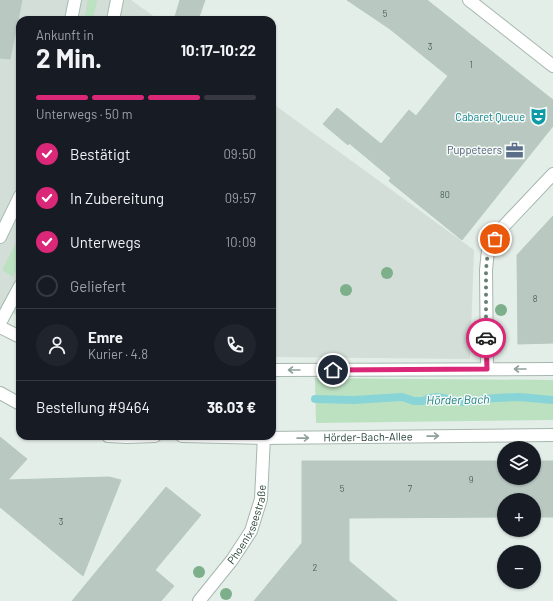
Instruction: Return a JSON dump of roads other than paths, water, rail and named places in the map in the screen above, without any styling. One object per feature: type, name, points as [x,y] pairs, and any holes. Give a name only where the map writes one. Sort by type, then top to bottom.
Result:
[{"type":"street","points":[[72,16],[75,0]]},
{"type":"street","points":[[114,16],[117,0]]},
{"type":"street","points":[[469,0],[553,66]]},
{"type":"street","points":[[487,369],[486,270],[488,250],[502,228],[553,174]]},
{"type":"street","points":[[0,237],[16,204]]},
{"type":"street","points":[[0,323],[16,293]]},
{"type":"street","points":[[0,327],[16,335]]},
{"type":"street","points":[[276,370],[553,369]]},
{"type":"street","points":[[0,393],[16,402]]},
{"type":"street","name":"Hörder-Bach-Allee","points":[[276,437],[553,435]]},
{"type":"street","name":"Phoenixseestraße","points":[[199,601],[232,560],[251,531],[261,499],[264,440]]},
{"type":"waterway","name":"Hörder Bach","points":[[315,399],[354,400],[402,397],[414,401],[423,401],[429,398],[437,397],[464,402],[519,397],[553,400]]},
{"type":"place","name":"Cabaret Queue","points":[[538,117]]},
{"type":"place","name":"Puppeteers","points":[[515,150]]}]
